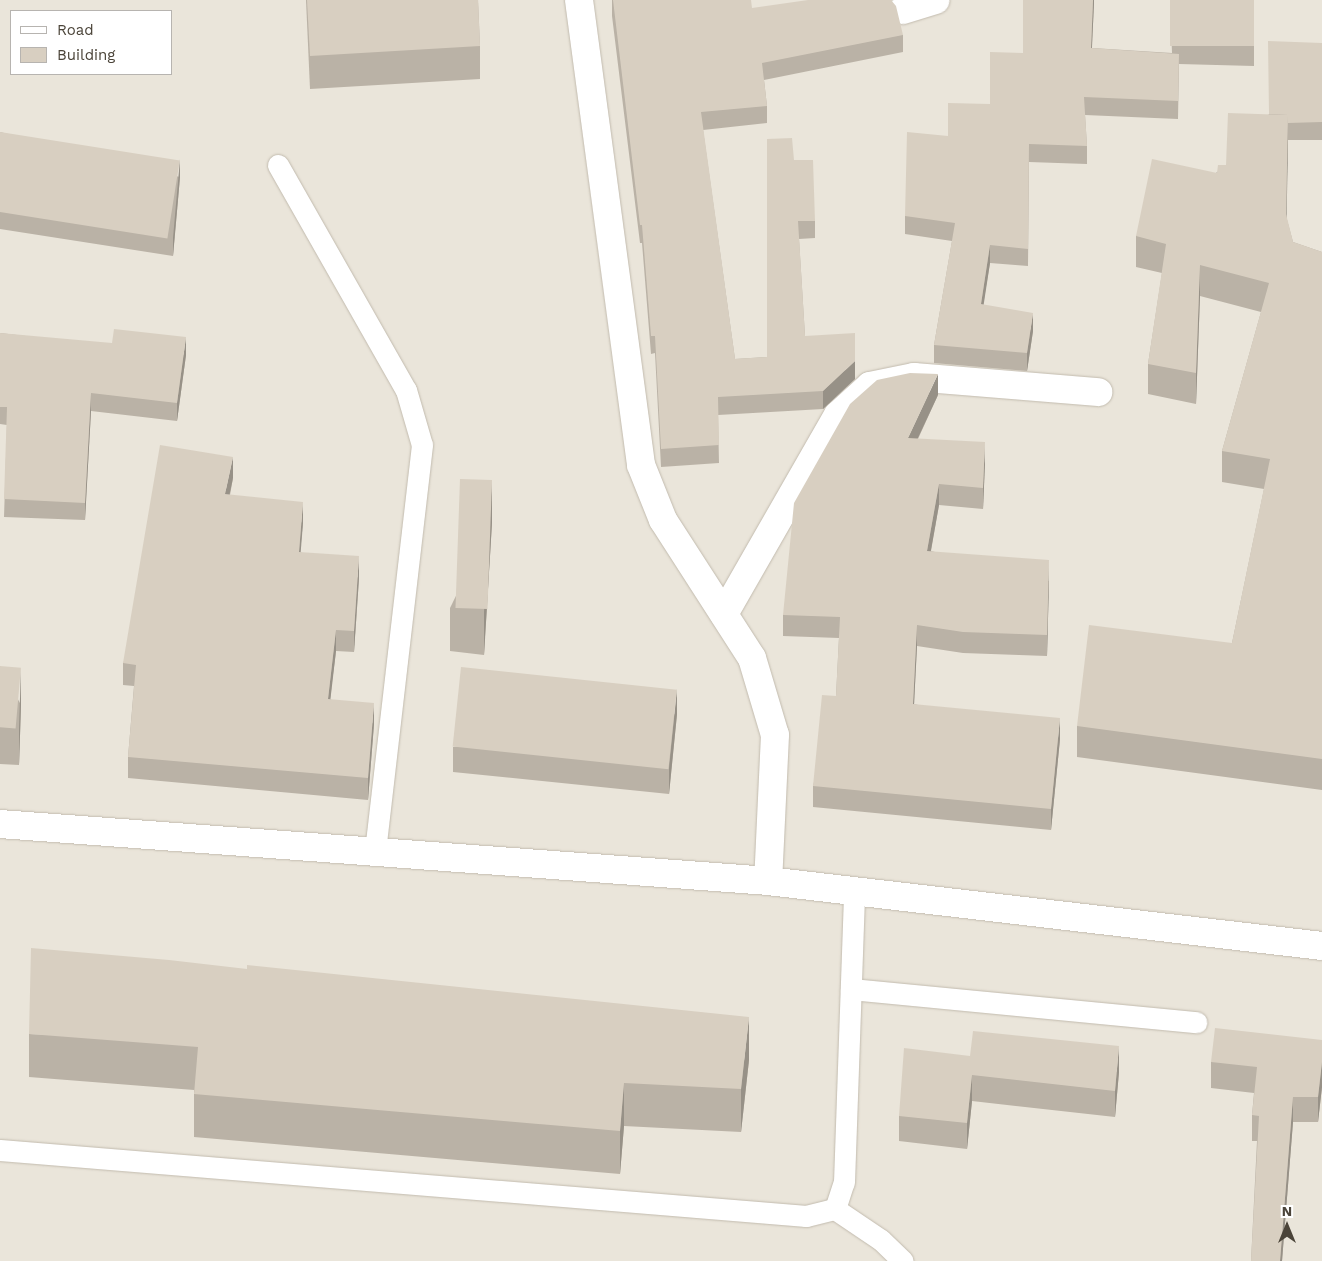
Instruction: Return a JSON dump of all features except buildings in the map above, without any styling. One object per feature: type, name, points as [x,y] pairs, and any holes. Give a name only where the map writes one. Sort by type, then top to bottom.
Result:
[{"type":"street","points":[[579,0],[641,464],[663,520],[752,658],[775,735],[768,881]]},
{"type":"street","points":[[903,10],[936,0]]},
{"type":"street","points":[[724,614],[838,415],[870,386],[914,377],[1098,392]]},
{"type":"street","points":[[0,824],[375,850],[768,881],[1322,946]]},
{"type":"lane","points":[[278,165],[406,390],[422,446],[375,850]]},
{"type":"lane","points":[[835,1209],[844,1182],[854,891]]},
{"type":"lane","points":[[851,989],[1196,1022]]},
{"type":"lane","points":[[0,1150],[806,1216],[835,1209],[882,1240],[903,1261]]},
{"type":"shaded area","points":[[0,0],[1322,0],[1322,1261],[0,1261]]}]
